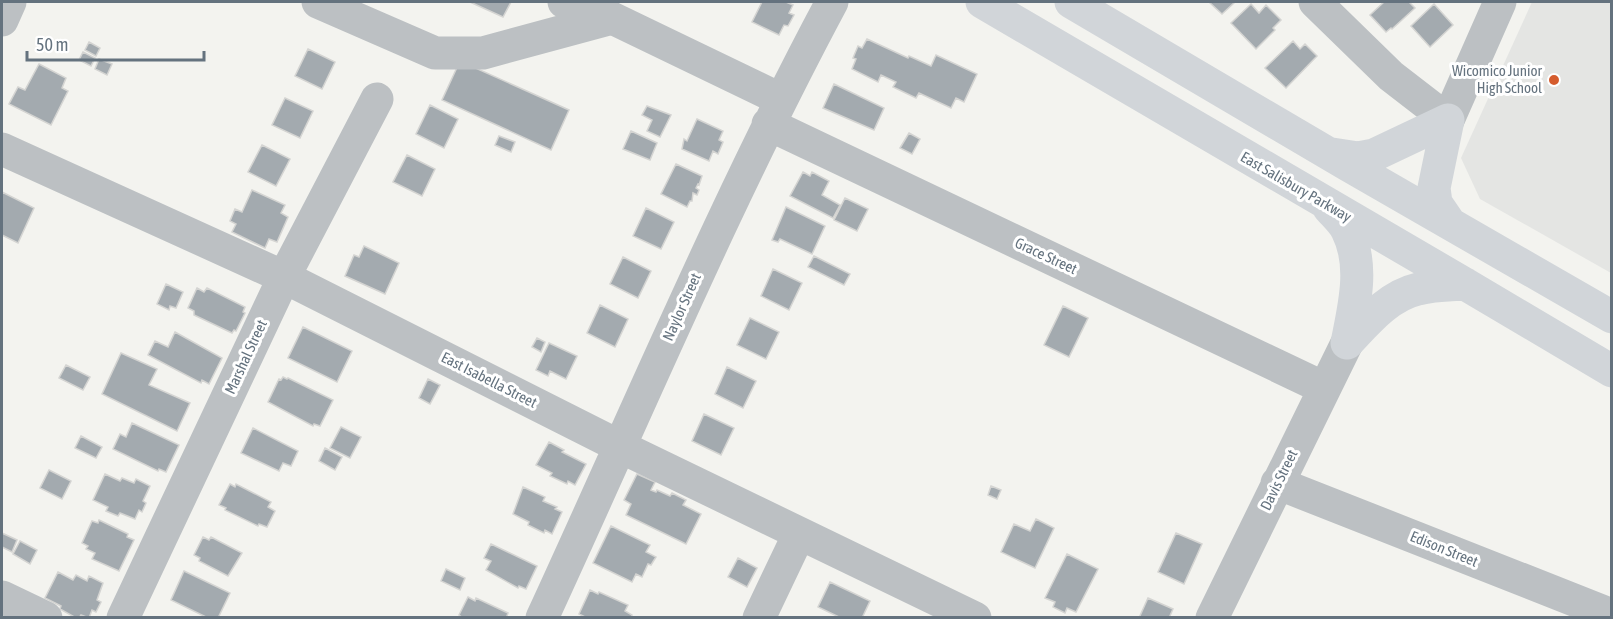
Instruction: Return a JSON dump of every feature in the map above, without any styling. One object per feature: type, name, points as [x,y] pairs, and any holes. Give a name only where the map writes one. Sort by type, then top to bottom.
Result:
[{"type":"main road","name":"East Salisbury Parkway","points":[[982,2],[1611,371]]},
{"type":"main road","points":[[1071,2],[1611,317]]},
{"type":"main road","points":[[1326,152],[1346,157],[1374,155],[1448,120]]},
{"type":"main road","points":[[1448,120],[1434,188],[1436,203],[1449,222]]},
{"type":"main road","points":[[1324,202],[1346,229],[1356,262],[1354,306],[1347,343]]},
{"type":"main road","points":[[1347,343],[1383,307],[1407,292],[1433,286],[1465,284]]},
{"type":"street","points":[[2,20],[10,2]]},
{"type":"street","points":[[318,2],[435,53],[483,53],[612,10]]},
{"type":"street","name":"Grace Street","points":[[564,2],[612,10],[774,112],[1324,388]]},
{"type":"street","name":"Naylor Street","points":[[542,618],[694,281],[774,112],[832,2]]},
{"type":"street","points":[[1315,2],[1390,76],[1448,120],[1500,2]]},
{"type":"street","name":"Marshal Street","points":[[123,618],[284,277],[377,99]]},
{"type":"street","name":"East Isabella Street","points":[[2,149],[284,277],[621,447],[975,618]]},
{"type":"street","name":"Davis Street","points":[[1212,618],[1347,343]]},
{"type":"street","name":"Edison Street","points":[[1277,483],[1611,615]]},
{"type":"street","points":[[759,618],[799,534]]},
{"type":"street","points":[[2,597],[46,618]]},
{"type":"shaded area","name":"Wicomico Junior High School","points":[[1532,2],[1611,2],[1611,273],[1480,199],[1461,158]]},
{"type":"building","points":[[470,2],[511,2],[503,17]]},
{"type":"building","points":[[762,2],[786,2],[793,5],[789,13],[794,15],[788,26],[784,25],[779,35],[752,22]]},
{"type":"building","points":[[1209,2],[1235,2],[1222,14]]},
{"type":"building","points":[[1384,2],[1409,2],[1415,8],[1386,32],[1370,15]]},
{"type":"building","points":[[1251,4],[1259,13],[1266,5],[1281,20],[1273,28],[1275,30],[1256,49],[1231,23]]},
{"type":"building","points":[[1434,4],[1453,25],[1430,47],[1411,26]]},
{"type":"building","points":[[867,39],[931,66],[936,55],[977,74],[964,102],[956,98],[951,108],[919,93],[916,98],[893,87],[896,82],[881,75],[878,82],[852,69],[856,59],[853,58],[858,46],[862,48]]},
{"type":"building","points":[[1293,41],[1300,49],[1305,44],[1317,56],[1286,88],[1265,68]]},
{"type":"building","points":[[89,42],[100,48],[96,56],[85,50]]},
{"type":"building","points":[[308,49],[335,62],[322,89],[295,76]]},
{"type":"building","points":[[83,52],[95,58],[91,66],[79,60]]},
{"type":"building","points":[[99,59],[112,64],[107,75],[95,69]]},
{"type":"building","points":[[460,61],[569,110],[551,150],[442,100]]},
{"type":"building","points":[[39,64],[66,78],[62,88],[68,91],[51,125],[9,104],[18,87],[25,90]]},
{"type":"building","points":[[834,84],[884,108],[874,130],[823,108]]},
{"type":"building","points":[[285,98],[313,111],[300,138],[272,125]]},
{"type":"building","points":[[430,105],[458,119],[444,148],[416,134]]},
{"type":"building","points":[[647,106],[671,115],[660,137],[647,131],[652,120],[642,115]]},
{"type":"building","points":[[697,119],[723,131],[719,140],[723,142],[718,154],[713,151],[709,161],[682,149],[684,139],[687,141]]},
{"type":"building","points":[[631,131],[657,143],[650,160],[623,149]]},
{"type":"building","points":[[909,133],[920,139],[912,154],[900,148]]},
{"type":"building","points":[[499,136],[515,142],[511,152],[495,145]]},
{"type":"building","points":[[262,145],[290,159],[276,186],[248,172]]},
{"type":"building","points":[[407,155],[435,169],[422,196],[393,182]]},
{"type":"building","points":[[676,164],[702,176],[696,188],[699,190],[697,195],[693,193],[692,201],[687,207],[661,194]]},
{"type":"building","points":[[803,172],[810,176],[812,172],[829,181],[822,195],[840,205],[833,218],[790,196]]},
{"type":"building","points":[[252,190],[285,205],[281,213],[288,217],[277,242],[269,239],[265,248],[232,232],[236,224],[230,221],[235,209],[242,212]]},
{"type":"building","points":[[2,192],[34,208],[18,243],[2,235]]},
{"type":"building","points":[[845,198],[868,209],[857,231],[834,220]]},
{"type":"building","points":[[786,207],[825,226],[812,254],[780,239],[778,242],[772,240]]},
{"type":"building","points":[[646,208],[674,222],[661,249],[633,236]]},
{"type":"building","points":[[364,246],[399,263],[385,294],[345,276],[354,255],[359,257]]},
{"type":"building","points":[[814,256],[850,274],[844,285],[808,267]]},
{"type":"building","points":[[623,257],[651,271],[638,298],[610,284]]},
{"type":"building","points":[[773,269],[802,283],[789,310],[761,296]]},
{"type":"building","points":[[166,284],[183,292],[176,308],[170,306],[169,310],[157,304]]},
{"type":"building","points":[[197,288],[204,292],[207,288],[245,307],[243,312],[245,313],[236,331],[232,333],[194,315],[194,311],[188,308]]},
{"type":"building","points":[[600,305],[628,319],[615,347],[587,333]]},
{"type":"building","points":[[1063,306],[1088,318],[1069,357],[1044,345]]},
{"type":"building","points":[[750,318],[779,332],[766,359],[737,345]]},
{"type":"building","points":[[303,327],[352,351],[337,382],[288,358]]},
{"type":"building","points":[[175,332],[222,358],[209,384],[202,380],[201,383],[148,355],[155,341],[168,347]]},
{"type":"building","points":[[537,338],[545,342],[541,352],[532,347]]},
{"type":"building","points":[[549,343],[577,356],[566,379],[550,371],[548,376],[536,370]]},
{"type":"building","points":[[121,353],[157,369],[149,385],[190,403],[177,431],[102,394]]},
{"type":"building","points":[[66,365],[90,377],[83,390],[59,378]]},
{"type":"building","points":[[727,367],[756,381],[743,408],[715,394]]},
{"type":"building","points":[[283,377],[333,400],[320,426],[314,424],[313,426],[268,402],[279,379]]},
{"type":"building","points":[[428,379],[440,385],[430,404],[419,398]]},
{"type":"building","points":[[704,414],[734,428],[721,455],[692,441]]},
{"type":"building","points":[[132,423],[179,445],[166,472],[159,469],[158,471],[113,449],[120,434],[126,437]]},
{"type":"building","points":[[341,427],[361,437],[350,458],[330,448]]},
{"type":"building","points":[[253,428],[298,451],[291,466],[283,463],[279,471],[241,453]]},
{"type":"building","points":[[81,436],[102,447],[96,458],[75,448]]},
{"type":"building","points":[[549,442],[564,450],[562,452],[586,464],[575,485],[550,476],[552,473],[536,465]]},
{"type":"building","points":[[325,448],[342,457],[335,470],[319,461]]},
{"type":"building","points":[[49,470],[71,481],[62,499],[40,488]]},
{"type":"building","points":[[105,474],[120,481],[122,478],[134,483],[136,479],[150,486],[143,501],[146,503],[142,512],[139,510],[135,519],[106,511],[108,507],[93,500]]},
{"type":"building","points":[[637,474],[655,482],[651,490],[656,492],[657,490],[670,496],[672,493],[686,500],[683,505],[701,514],[686,544],[626,515],[631,504],[624,500]]},
{"type":"building","points":[[230,484],[235,487],[236,484],[271,502],[268,507],[275,511],[267,527],[259,524],[258,526],[219,505]]},
{"type":"building","points":[[991,486],[1001,490],[997,499],[988,495]]},
{"type":"building","points":[[523,487],[545,497],[543,501],[557,507],[555,509],[562,512],[552,534],[545,530],[544,533],[528,525],[529,522],[513,514]]},
{"type":"building","points":[[1036,519],[1054,528],[1035,568],[1001,552],[1014,524],[1030,531]]},
{"type":"building","points":[[99,520],[128,534],[127,537],[134,540],[119,571],[92,559],[95,553],[86,549],[88,546],[82,543],[92,521],[98,523]]},
{"type":"building","points":[[611,526],[650,545],[646,552],[656,557],[651,565],[648,564],[642,577],[636,574],[632,582],[593,563]]},
{"type":"building","points":[[2,533],[17,540],[12,552],[2,547]]},
{"type":"building","points":[[1176,533],[1202,544],[1184,584],[1158,572]]},
{"type":"building","points":[[203,537],[209,540],[211,537],[242,553],[228,576],[199,561],[200,558],[194,555]]},
{"type":"building","points":[[20,541],[37,550],[30,564],[13,554]]},
{"type":"building","points":[[491,544],[537,566],[526,589],[519,586],[518,588],[486,570],[491,561],[484,558]]},
{"type":"building","points":[[1067,554],[1098,569],[1076,612],[1067,608],[1065,613],[1053,607],[1055,602],[1045,598]]},
{"type":"building","points":[[738,558],[757,568],[747,587],[728,577]]},
{"type":"building","points":[[446,569],[465,578],[460,590],[441,581]]},
{"type":"building","points":[[184,571],[230,593],[218,618],[208,618],[171,600]]},
{"type":"building","points":[[58,572],[73,580],[76,575],[87,581],[89,576],[103,583],[97,600],[101,602],[96,612],[92,610],[89,618],[81,615],[76,618],[60,609],[61,606],[45,598]]},
{"type":"building","points":[[830,582],[870,601],[862,618],[841,618],[818,607]]},
{"type":"building","points":[[590,590],[628,605],[625,611],[632,615],[631,618],[587,618],[579,614]]},
{"type":"building","points":[[468,597],[475,601],[476,598],[508,613],[507,616],[510,618],[463,618],[459,615]]},
{"type":"building","points":[[1148,598],[1173,609],[1169,618],[1139,618]]},
{"type":"place","name":"Wicomico Junior High School","points":[[1554,80]]}]
